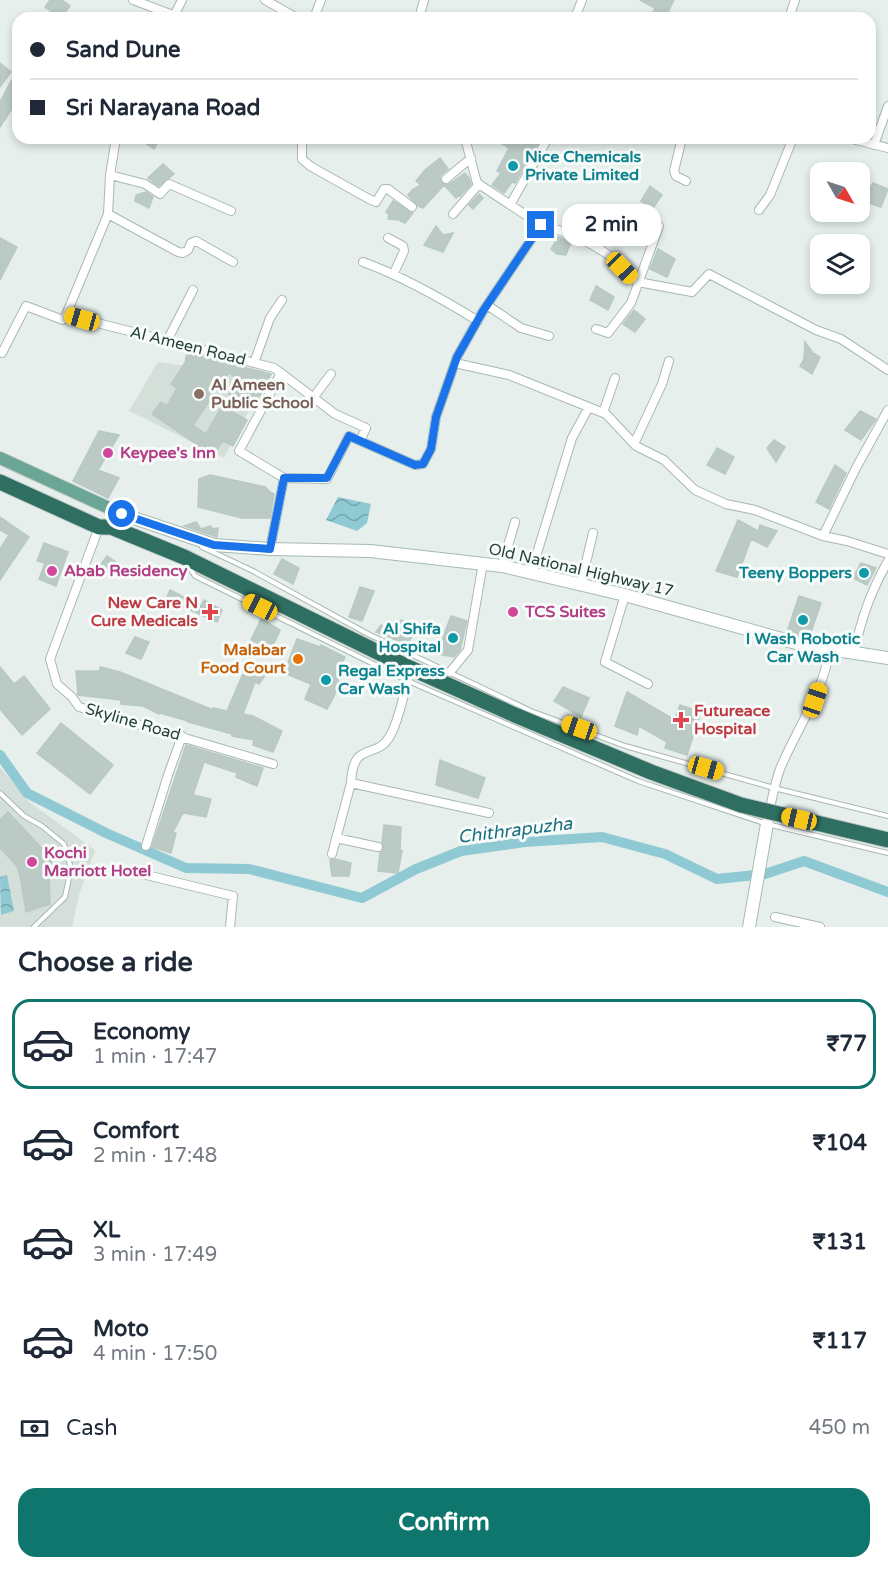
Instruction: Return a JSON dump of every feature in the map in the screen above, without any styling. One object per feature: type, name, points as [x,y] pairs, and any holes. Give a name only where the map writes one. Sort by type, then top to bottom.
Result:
[{"type":"highway","points":[[0,473],[104,519],[105,527]]},
{"type":"highway","points":[[0,482],[105,527],[131,532],[408,667],[640,767],[741,805],[888,840]]},
{"type":"main road","name":"Old National Highway 17","points":[[0,458],[122,514]]},
{"type":"main road","points":[[105,527],[122,514]]},
{"type":"street","points":[[133,0],[165,12]]},
{"type":"street","points":[[265,0],[286,12]]},
{"type":"street","points":[[876,139],[888,106]]},
{"type":"street","points":[[66,315],[108,214],[110,175],[115,144]]},
{"type":"street","points":[[302,144],[302,159],[310,166],[369,200],[376,202],[384,189],[388,189],[412,207]]},
{"type":"street","points":[[467,144],[478,184],[541,225],[583,240],[612,257],[632,279],[692,292],[709,274],[816,330],[841,339],[888,370]]},
{"type":"street","points":[[510,205],[545,144]]},
{"type":"street","points":[[680,144],[674,171],[676,176],[686,181]]},
{"type":"street","points":[[759,210],[770,195],[791,144]]},
{"type":"street","points":[[870,144],[888,148]]},
{"type":"street","points":[[446,179],[471,158]]},
{"type":"street","points":[[110,175],[146,184],[160,194],[169,184],[231,211]]},
{"type":"street","points":[[453,214],[478,184]]},
{"type":"street","points":[[108,214],[178,252],[183,253],[188,250],[191,243],[196,241],[233,262]]},
{"type":"street","points":[[281,373],[239,452],[284,478],[327,478],[349,436],[415,465],[423,464],[431,449],[436,417],[455,363],[487,305],[541,225]]},
{"type":"street","points":[[596,329],[608,333],[631,303],[659,226]]},
{"type":"street","points":[[388,238],[403,246],[404,251],[394,273]]},
{"type":"street","points":[[363,262],[394,273],[440,297],[478,321]]},
{"type":"street","points":[[167,341],[193,290]]},
{"type":"street","points":[[254,363],[270,318],[282,300]]},
{"type":"street","points":[[487,305],[521,328],[549,336]]},
{"type":"street","name":"Al Ameen Road","points":[[2,353],[26,306],[63,320],[66,315],[274,368],[335,414],[366,428],[360,441]]},
{"type":"street","points":[[634,444],[662,384],[669,361]]},
{"type":"street","points":[[455,363],[509,375],[603,413],[614,421],[634,444],[664,460],[695,490],[726,504],[755,510],[824,536],[888,554]]},
{"type":"street","points":[[313,398],[331,374]]},
{"type":"street","points":[[603,413],[615,378]]},
{"type":"street","points":[[531,573],[572,438],[589,406]]},
{"type":"street","points":[[824,536],[856,468],[888,410]]},
{"type":"street","points":[[270,549],[284,478]]},
{"type":"street","name":"Old National Highway 17","points":[[122,514],[214,545],[270,549],[370,551],[502,566],[625,595],[802,645],[888,658]]},
{"type":"street","points":[[502,566],[515,522]]},
{"type":"street","name":"Skyline Road","points":[[105,527],[50,659],[57,684],[72,697],[79,707],[273,764]]},
{"type":"street","points":[[581,584],[593,533]]},
{"type":"street","points":[[854,652],[872,589],[888,561]]},
{"type":"street","points":[[450,672],[468,650],[483,563]]},
{"type":"street","points":[[625,595],[605,662],[648,684]]},
{"type":"street","points":[[749,927],[774,788],[791,746],[815,700],[828,664],[830,649]]},
{"type":"street","points":[[332,854],[355,761],[362,753],[381,746],[390,736],[408,681]]},
{"type":"street","points":[[146,846],[182,736]]},
{"type":"street","points":[[351,783],[489,813]]},
{"type":"street","points":[[336,838],[378,847]]},
{"type":"street","points":[[138,873],[233,896],[230,927]]},
{"type":"street","points":[[775,917],[820,927]]},
{"type":"lane","points":[[144,526],[222,555],[368,634],[531,711],[625,746],[774,788],[888,816]]},
{"type":"lane","points":[[184,557],[195,576],[408,681],[638,781],[767,824],[888,854]]},
{"type":"lane","points":[[0,793],[24,816],[42,826],[64,844],[71,868],[65,897],[34,927]]},
{"type":"shaded area","name":"Al Ameen Public School","points":[[158,362],[267,377],[224,458],[129,411]]},
{"type":"shaded area","points":[[0,767],[28,801],[95,850],[79,895],[72,927],[0,927]]},
{"type":"water","points":[[338,497],[371,504],[367,523],[357,531],[326,520]]},
{"type":"water","points":[[7,875],[14,911],[1,915],[0,877]]},
{"type":"building","points":[[50,0],[62,0],[70,6],[66,12],[52,12],[45,7]]},
{"type":"building","points":[[640,0],[674,0],[668,12],[653,12],[655,8]]},
{"type":"building","points":[[0,63],[11,72],[0,87]]},
{"type":"building","points":[[11,81],[12,109],[0,127],[0,102]]},
{"type":"building","points":[[147,144],[157,144],[154,149]]},
{"type":"building","name":"Nice Chemicals Private Limited","points":[[502,144],[538,144],[515,183],[512,182],[504,193],[492,185],[501,173],[497,171],[509,148]]},
{"type":"building","points":[[440,158],[448,169],[440,176],[442,183],[448,185],[465,173],[471,184],[456,198],[444,185],[423,208],[408,195],[421,185],[416,181],[425,170]]},
{"type":"building","points":[[163,164],[174,174],[159,186],[148,178]]},
{"type":"building","points":[[873,183],[888,189],[881,207],[870,203],[870,188]]},
{"type":"building","points":[[650,186],[662,195],[653,208],[641,201]]},
{"type":"building","points":[[146,192],[153,197],[149,208],[135,201],[136,195]]},
{"type":"building","points":[[479,194],[483,198],[473,209],[469,205]]},
{"type":"building","points":[[393,201],[413,213],[405,223],[388,219],[389,214],[386,212]]},
{"type":"building","points":[[436,226],[443,235],[453,233],[443,252],[424,245]]},
{"type":"building","points":[[558,237],[571,242],[566,255],[557,254],[551,249]]},
{"type":"building","points":[[0,238],[17,247],[0,280]]},
{"type":"building","points":[[658,249],[675,259],[667,277],[650,269]]},
{"type":"building","points":[[596,286],[614,297],[608,310],[590,300]]},
{"type":"building","points":[[634,310],[645,319],[635,332],[623,324]]},
{"type":"building","points":[[805,342],[813,353],[820,357],[812,374],[800,366],[804,359]]},
{"type":"building","points":[[187,353],[271,374],[254,407],[229,394],[238,379],[229,373],[219,388],[215,386],[208,398],[211,399],[193,425],[206,434],[222,406],[247,420],[233,446],[223,441],[215,452],[195,452],[199,446],[152,414],[161,402],[167,406],[177,388],[171,384],[185,363]]},
{"type":"building","points":[[860,411],[876,419],[861,440],[845,430]]},
{"type":"building","points":[[99,431],[119,435],[98,470],[119,478],[108,498],[73,481]]},
{"type":"building","points":[[774,440],[785,447],[776,462],[767,448]]},
{"type":"building","points":[[717,448],[734,457],[725,474],[707,465]]},
{"type":"building","points":[[835,465],[846,473],[829,509],[816,502]]},
{"type":"building","points":[[210,475],[265,487],[274,494],[270,518],[242,518],[198,507],[199,479]]},
{"type":"building","points":[[0,517],[29,537],[0,580],[0,549],[9,535],[0,530]]},
{"type":"building","points":[[738,520],[758,531],[760,525],[777,531],[767,547],[751,539],[737,577],[716,571]]},
{"type":"building","points":[[196,522],[201,529],[211,526],[212,529],[218,528],[217,537],[184,526]]},
{"type":"building","name":"Abab Residency","points":[[44,543],[68,552],[56,586],[39,579],[45,563],[37,561]]},
{"type":"building","points":[[107,556],[122,566],[117,576],[98,568]]},
{"type":"building","points":[[282,559],[299,568],[293,584],[274,574]]},
{"type":"building","name":"Teeny Boppers","points":[[861,563],[876,568],[867,585],[853,578]]},
{"type":"building","points":[[360,587],[374,591],[362,621],[349,617]]},
{"type":"building","points":[[170,590],[201,606],[204,600],[222,610],[217,622],[166,599]]},
{"type":"building","name":"I Wash Robotic Car Wash","points":[[799,596],[821,603],[809,638],[787,632]]},
{"type":"building","name":"Al Shifa Hospital","points":[[451,616],[467,621],[460,650],[454,657],[437,654]]},
{"type":"building","points":[[261,619],[280,630],[271,650],[251,640]]},
{"type":"building","points":[[401,620],[409,625],[408,629],[413,633],[408,645],[376,632],[381,625],[393,630]]},
{"type":"building","points":[[135,637],[149,642],[141,659],[126,653]]},
{"type":"building","points":[[297,639],[320,647],[321,645],[345,657],[337,676],[340,685],[327,709],[305,699],[311,684],[284,673]]},
{"type":"building","points":[[254,663],[268,671],[259,684],[255,682],[243,714],[253,716],[282,731],[273,752],[253,745],[254,740],[232,736],[232,734],[159,714],[143,706],[121,704],[121,700],[78,695],[76,671],[100,671],[100,667],[120,672],[213,710],[213,708],[227,711],[242,676]]},
{"type":"building","points":[[0,667],[14,684],[24,676],[50,709],[22,735],[0,709]]},
{"type":"building","points":[[563,687],[589,698],[581,717],[554,701]]},
{"type":"building","points":[[627,692],[675,720],[680,705],[701,712],[687,755],[665,748],[667,742],[639,726],[637,735],[615,726]]},
{"type":"building","points":[[61,723],[113,765],[90,794],[37,753]]},
{"type":"building","points":[[186,745],[263,768],[257,786],[236,777],[237,773],[204,762],[193,795],[211,799],[206,817],[183,813],[173,832],[176,833],[171,853],[152,847]]},
{"type":"building","points":[[440,760],[485,778],[478,798],[436,785]]},
{"type":"building","name":"Kochi Marriott Hotel","points":[[8,812],[50,857],[52,866],[49,873],[50,904],[26,912],[20,875],[16,865],[0,848],[0,820]]},
{"type":"building","points":[[384,825],[401,827],[400,850],[402,851],[398,873],[378,871],[380,853],[384,848],[382,842]]},
{"type":"building","points":[[330,860],[351,863],[349,876],[332,876]]},
{"type":"waterway","name":"Chithrapuzha","points":[[0,755],[27,793],[106,833],[186,868],[249,869],[362,898],[416,869],[461,851],[525,842],[602,837],[665,854],[717,879],[765,874],[804,861],[888,892]]},
{"type":"place","name":"Nice Chemicals Private Limited","points":[[513,166]]},
{"type":"place","name":"Al Ameen Public School","points":[[199,394]]},
{"type":"place","name":"Keypee's Inn","points":[[108,453]]},
{"type":"place","name":"Abab Residency","points":[[52,571]]},
{"type":"place","name":"Teeny Boppers","points":[[864,573]]},
{"type":"place","name":"New Care N Cure Medicals","points":[[210,612]]},
{"type":"place","name":"TCS Suites","points":[[513,612]]},
{"type":"place","name":"I Wash Robotic Car Wash","points":[[803,620]]},
{"type":"place","name":"Al Shifa Hospital","points":[[453,638]]},
{"type":"place","name":"Malabar Food Court","points":[[298,659]]},
{"type":"place","name":"Regal Express Car Wash","points":[[326,680]]},
{"type":"place","name":"Futureace Hospital","points":[[681,720]]},
{"type":"place","name":"Kochi Marriott Hotel","points":[[32,862]]},
{"type":"route","points":[[122,514],[214,545],[270,549],[284,478],[327,478],[349,436],[415,465],[423,464],[431,449],[436,417],[457,357],[483,311],[541,225]]}]
